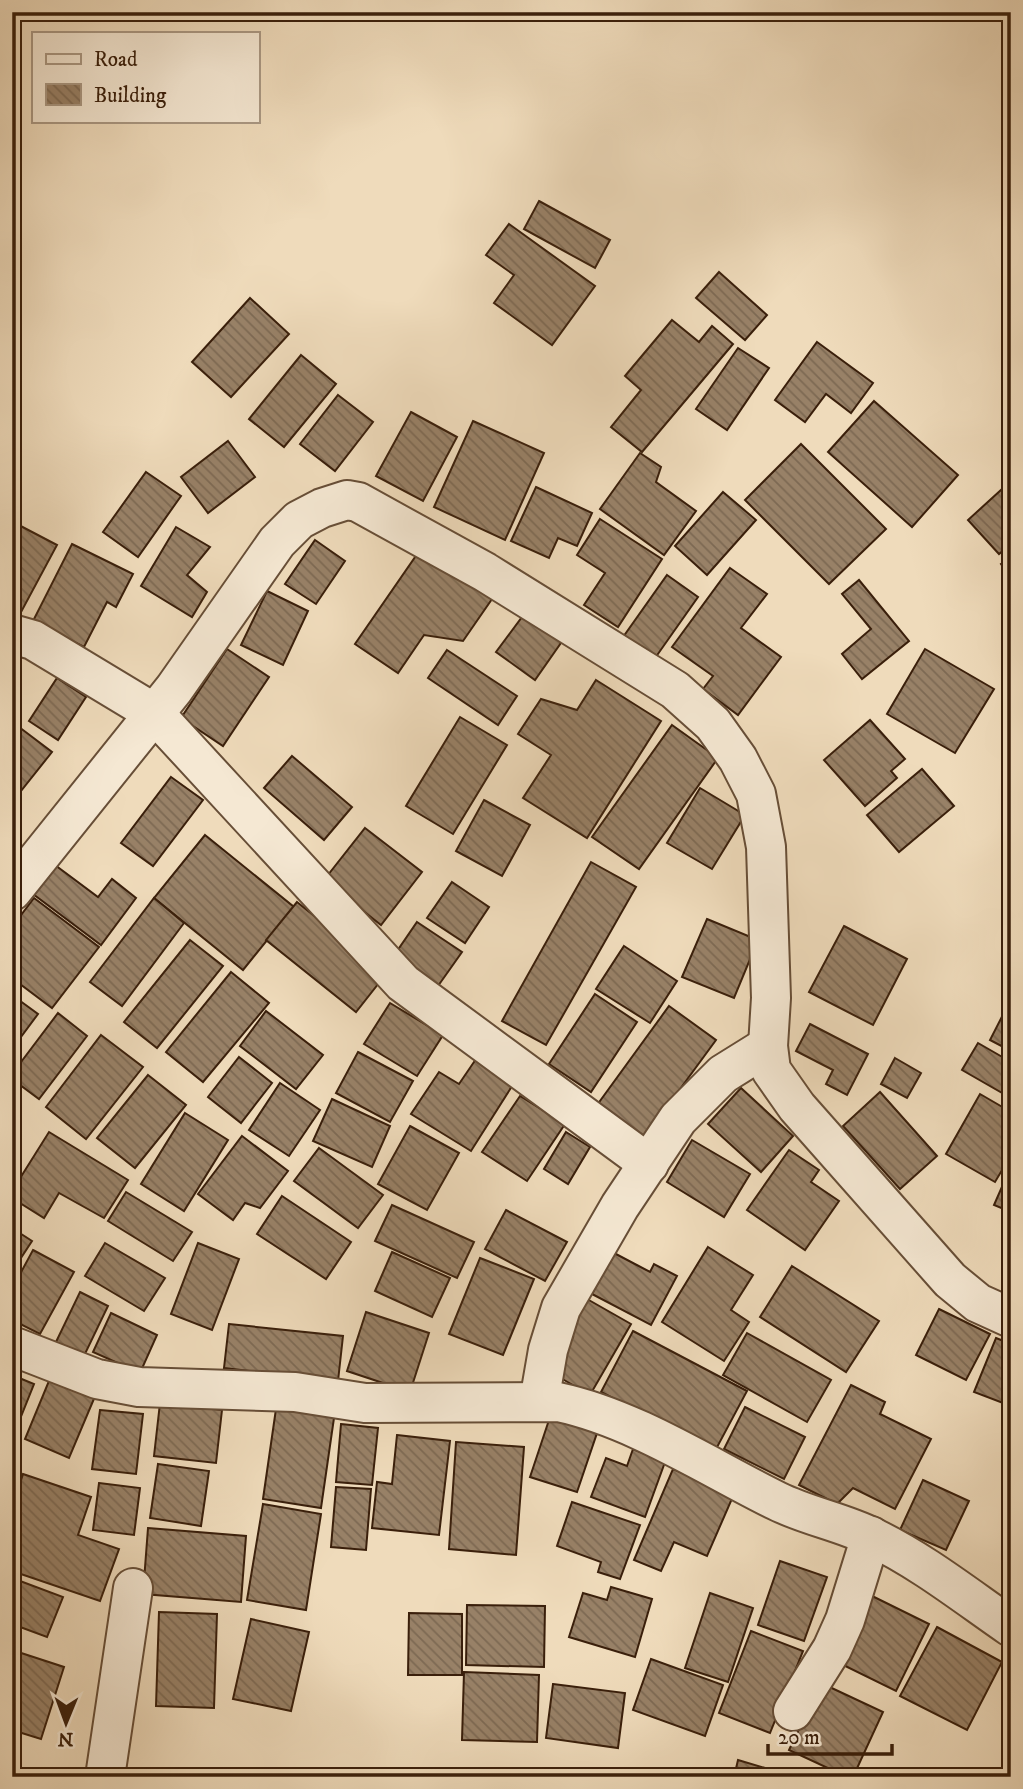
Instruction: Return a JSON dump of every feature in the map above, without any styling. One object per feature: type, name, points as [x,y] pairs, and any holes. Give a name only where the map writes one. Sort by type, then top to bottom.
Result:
[{"type":"street","points":[[12,891],[174,689],[277,542],[299,520],[322,508],[347,500],[358,502],[485,572],[675,690],[713,724],[738,759],[756,794],[766,847],[771,998],[768,1046],[771,1070],[797,1107],[859,1180],[950,1280],[978,1303],[1011,1318]]},
{"type":"street","points":[[12,634],[33,640],[154,713],[402,983],[649,1164]]},
{"type":"street","points":[[539,1402],[548,1350],[561,1308],[620,1206],[678,1119],[723,1074],[768,1046]]},
{"type":"street","points":[[12,1346],[97,1379],[139,1387],[295,1392],[365,1403],[558,1402],[589,1409],[684,1452],[780,1503],[871,1536],[912,1559],[1011,1628]]},
{"type":"street","points":[[793,1711],[832,1649],[845,1620],[871,1536]]},
{"type":"street","points":[[105,1777],[133,1588]]},
{"type":"building","points":[[539,201],[610,240],[595,268],[524,229]]},
{"type":"building","points":[[509,224],[595,286],[552,345],[494,303],[514,275],[486,255]]},
{"type":"building","points":[[719,272],[767,315],[745,340],[696,298]]},
{"type":"building","points":[[250,298],[289,334],[231,397],[192,362]]},
{"type":"building","points":[[672,320],[699,342],[712,326],[733,344],[642,452],[611,427],[641,390],[625,376]]},
{"type":"building","points":[[817,342],[873,383],[851,413],[826,394],[805,422],[775,400]]},
{"type":"building","points":[[738,348],[769,368],[727,430],[696,409]]},
{"type":"building","points":[[301,355],[336,384],[284,447],[249,419]]},
{"type":"building","points":[[338,395],[373,422],[335,471],[300,444]]},
{"type":"building","points":[[874,401],[958,475],[912,527],[828,452]]},
{"type":"building","points":[[411,412],[457,437],[423,501],[376,476]]},
{"type":"building","points":[[473,421],[544,453],[505,540],[434,507]]},
{"type":"building","points":[[228,441],[255,477],[208,513],[181,477]]},
{"type":"building","points":[[801,444],[886,529],[829,584],[745,500]]},
{"type":"building","points":[[640,453],[661,467],[656,482],[696,511],[664,555],[600,509]]},
{"type":"building","points":[[146,472],[181,496],[138,557],[103,532]]},
{"type":"building","points":[[536,487],[592,513],[577,546],[558,538],[549,558],[511,541]]},
{"type":"building","points":[[1001,490],[1011,501],[1011,544],[999,554],[968,520]]},
{"type":"building","points":[[723,492],[756,520],[707,575],[675,546]]},
{"type":"building","points":[[600,519],[662,559],[618,627],[584,605],[605,573],[577,555]]},
{"type":"building","points":[[13,522],[57,545],[20,614],[12,610]]},
{"type":"building","points":[[176,527],[210,547],[187,575],[207,592],[192,617],[141,586]]},
{"type":"building","points":[[315,540],[345,561],[316,604],[285,584]]},
{"type":"building","points":[[72,544],[133,574],[116,607],[107,602],[84,647],[33,621]]},
{"type":"building","points":[[420,550],[492,599],[463,641],[424,635],[398,673],[355,644]]},
{"type":"building","points":[[1011,557],[1011,578],[1001,564]]},
{"type":"building","points":[[730,568],[767,594],[741,628],[781,657],[738,715],[703,689],[713,676],[672,647]]},
{"type":"building","points":[[667,575],[698,597],[653,661],[621,640]]},
{"type":"building","points":[[859,580],[909,641],[862,679],[842,654],[871,629],[842,594]]},
{"type":"building","points":[[267,591],[308,611],[283,665],[241,645]]},
{"type":"building","points":[[525,613],[563,640],[535,680],[496,652]]},
{"type":"building","points":[[227,649],[269,677],[223,746],[181,718]]},
{"type":"building","points":[[925,649],[994,689],[955,753],[887,714]]},
{"type":"building","points":[[447,650],[517,696],[498,725],[428,678]]},
{"type":"building","points":[[57,678],[86,697],[58,740],[29,721]]},
{"type":"building","points":[[596,680],[661,721],[587,838],[523,798],[551,755],[518,734],[541,699],[577,710]]},
{"type":"building","points":[[460,717],[507,745],[453,834],[406,806]]},
{"type":"building","points":[[870,720],[905,759],[891,771],[897,778],[865,806],[824,760]]},
{"type":"building","points":[[672,725],[718,758],[639,869],[592,837]]},
{"type":"building","points":[[19,727],[52,752],[17,796],[12,793],[12,735]]},
{"type":"building","points":[[292,756],[352,807],[324,840],[264,788]]},
{"type":"building","points":[[922,769],[954,806],[899,852],[867,815]]},
{"type":"building","points":[[171,777],[203,800],[153,866],[121,843]]},
{"type":"building","points":[[700,788],[745,815],[712,869],[667,843]]},
{"type":"building","points":[[484,800],[530,825],[502,876],[456,851]]},
{"type":"building","points":[[365,828],[422,872],[381,925],[324,880]]},
{"type":"building","points":[[205,835],[294,907],[243,970],[154,898]]},
{"type":"building","points":[[591,862],[636,887],[546,1045],[502,1021]]},
{"type":"building","points":[[55,865],[98,897],[112,879],[136,898],[101,945],[33,894]]},
{"type":"building","points":[[452,882],[489,907],[465,943],[427,918]]},
{"type":"building","points":[[34,898],[99,947],[52,1008],[12,978],[12,927]]},
{"type":"building","points":[[154,898],[184,923],[122,1006],[90,982]]},
{"type":"building","points":[[297,902],[386,974],[356,1012],[266,940]]},
{"type":"building","points":[[707,919],[758,940],[734,998],[682,977]]},
{"type":"building","points":[[417,922],[462,952],[438,986],[393,957]]},
{"type":"building","points":[[844,926],[907,959],[873,1025],[809,992]]},
{"type":"building","points":[[190,940],[223,966],[157,1048],[124,1022]]},
{"type":"building","points":[[624,946],[677,981],[650,1023],[596,989]]},
{"type":"building","points":[[231,972],[269,1003],[203,1082],[166,1052]]},
{"type":"building","points":[[595,994],[637,1022],[591,1092],[549,1064]]},
{"type":"building","points":[[12,995],[38,1014],[12,1049]]},
{"type":"building","points":[[1011,999],[1011,1051],[990,1040]]},
{"type":"building","points":[[390,1003],[443,1035],[417,1076],[364,1044]]},
{"type":"building","points":[[669,1006],[716,1040],[639,1145],[592,1112]]},
{"type":"building","points":[[266,1011],[323,1055],[296,1089],[240,1046]]},
{"type":"building","points":[[58,1013],[87,1036],[39,1099],[12,1079],[12,1074]]},
{"type":"building","points":[[810,1024],[868,1054],[847,1095],[826,1084],[833,1070],[796,1051]]},
{"type":"building","points":[[101,1035],[143,1067],[86,1139],[46,1107]]},
{"type":"building","points":[[978,1043],[1011,1062],[1011,1098],[962,1070]]},
{"type":"building","points":[[358,1052],[413,1081],[390,1122],[336,1093]]},
{"type":"building","points":[[239,1057],[272,1083],[241,1123],[208,1097]]},
{"type":"building","points":[[895,1058],[921,1073],[907,1098],[881,1084]]},
{"type":"building","points":[[476,1059],[514,1083],[471,1151],[411,1114],[439,1072],[459,1084]]},
{"type":"building","points":[[148,1075],[186,1105],[135,1168],[97,1138]]},
{"type":"building","points":[[280,1083],[320,1110],[289,1156],[249,1130]]},
{"type":"building","points":[[741,1088],[793,1136],[761,1172],[708,1124]]},
{"type":"building","points":[[880,1092],[937,1156],[900,1189],[843,1126]]},
{"type":"building","points":[[980,1094],[1011,1112],[1011,1155],[995,1182],[946,1154]]},
{"type":"building","points":[[520,1096],[565,1124],[527,1181],[482,1152]]},
{"type":"building","points":[[332,1099],[390,1126],[372,1167],[313,1141]]},
{"type":"building","points":[[185,1113],[228,1140],[184,1211],[141,1184]]},
{"type":"building","points":[[410,1126],[459,1153],[427,1210],[378,1184]]},
{"type":"building","points":[[49,1132],[128,1180],[104,1218],[59,1193],[44,1218],[12,1198],[12,1191]]},
{"type":"building","points":[[566,1132],[590,1147],[568,1184],[544,1169]]},
{"type":"building","points":[[242,1136],[288,1171],[260,1208],[245,1203],[233,1220],[198,1194]]},
{"type":"building","points":[[692,1140],[750,1174],[724,1217],[667,1182]]},
{"type":"building","points":[[319,1148],[383,1195],[358,1228],[294,1181]]},
{"type":"building","points":[[789,1150],[819,1170],[811,1182],[839,1201],[805,1250],[747,1210]]},
{"type":"building","points":[[1011,1172],[1011,1212],[994,1205],[1008,1173]]},
{"type":"building","points":[[126,1192],[192,1232],[173,1261],[108,1221]]},
{"type":"building","points":[[282,1196],[351,1242],[326,1279],[257,1234]]},
{"type":"building","points":[[392,1205],[474,1242],[457,1278],[375,1241]]},
{"type":"building","points":[[506,1210],[567,1242],[545,1281],[485,1249]]},
{"type":"building","points":[[12,1228],[32,1241],[15,1267],[12,1265]]},
{"type":"building","points":[[105,1243],[165,1278],[144,1311],[85,1276]]},
{"type":"building","points":[[198,1243],[239,1259],[212,1330],[171,1314]]},
{"type":"building","points":[[708,1247],[753,1275],[731,1310],[749,1322],[724,1361],[662,1322]]},
{"type":"building","points":[[33,1250],[74,1272],[40,1334],[12,1320],[12,1289]]},
{"type":"building","points":[[392,1252],[450,1278],[432,1317],[375,1291]]},
{"type":"building","points":[[614,1253],[650,1272],[654,1264],[677,1276],[651,1325],[592,1294]]},
{"type":"building","points":[[480,1258],[534,1279],[503,1355],[449,1334]]},
{"type":"building","points":[[792,1266],[879,1321],[846,1372],[760,1317]]},
{"type":"building","points":[[80,1292],[108,1306],[83,1358],[55,1344]]},
{"type":"building","points":[[580,1295],[631,1324],[590,1395],[552,1373],[573,1337],[560,1329]]},
{"type":"building","points":[[939,1309],[990,1334],[966,1380],[916,1355]]},
{"type":"building","points":[[366,1312],[429,1333],[410,1392],[347,1371]]},
{"type":"building","points":[[111,1313],[157,1335],[140,1373],[93,1352]]},
{"type":"building","points":[[229,1324],[343,1336],[338,1381],[224,1368]]},
{"type":"building","points":[[633,1331],[747,1391],[715,1451],[601,1392]]},
{"type":"building","points":[[747,1333],[831,1380],[807,1422],[723,1375]]},
{"type":"building","points":[[996,1338],[1011,1344],[1011,1406],[974,1392]]},
{"type":"building","points":[[12,1375],[34,1384],[14,1434],[12,1434]]},
{"type":"building","points":[[51,1376],[96,1394],[69,1458],[25,1439]]},
{"type":"building","points":[[851,1385],[885,1402],[880,1414],[931,1439],[895,1509],[853,1488],[837,1504],[799,1485]]},
{"type":"building","points":[[277,1402],[335,1411],[321,1508],[263,1499]]},
{"type":"building","points":[[160,1403],[222,1410],[216,1463],[154,1456]]},
{"type":"building","points":[[745,1407],[805,1437],[784,1479],[724,1449]]},
{"type":"building","points":[[100,1410],[143,1414],[136,1474],[92,1469]]},
{"type":"building","points":[[550,1417],[597,1433],[577,1492],[530,1477]]},
{"type":"building","points":[[341,1424],[378,1428],[372,1485],[336,1482]]},
{"type":"building","points":[[397,1435],[450,1441],[439,1535],[372,1528],[377,1482],[392,1484]]},
{"type":"building","points":[[456,1442],[524,1447],[516,1555],[449,1549]]},
{"type":"building","points":[[633,1449],[665,1462],[645,1517],[591,1497],[606,1458],[627,1466]]},
{"type":"building","points":[[158,1464],[209,1471],[201,1526],[150,1518]]},
{"type":"building","points":[[673,1469],[734,1494],[707,1556],[674,1542],[661,1571],[634,1560]]},
{"type":"building","points":[[23,1474],[91,1497],[78,1535],[119,1549],[100,1601],[12,1571],[12,1508]]},
{"type":"building","points":[[923,1480],[969,1501],[946,1550],[900,1530]]},
{"type":"building","points":[[99,1483],[140,1488],[134,1535],[93,1530]]},
{"type":"building","points":[[336,1487],[371,1489],[366,1550],[331,1547]]},
{"type":"building","points":[[572,1502],[640,1525],[620,1579],[598,1572],[601,1562],[557,1546]]},
{"type":"building","points":[[263,1504],[321,1514],[306,1610],[247,1600]]},
{"type":"building","points":[[148,1528],[246,1536],[241,1602],[143,1594]]},
{"type":"building","points":[[780,1561],[827,1577],[804,1641],[758,1625]]},
{"type":"building","points":[[12,1578],[63,1597],[47,1637],[12,1624]]},
{"type":"building","points":[[611,1587],[652,1599],[635,1657],[569,1637],[583,1593],[607,1600]]},
{"type":"building","points":[[710,1593],[753,1608],[728,1682],[685,1668]]},
{"type":"building","points":[[866,1593],[929,1624],[896,1691],[833,1660]]},
{"type":"building","points":[[467,1605],[545,1606],[544,1667],[466,1665]]},
{"type":"building","points":[[159,1612],[217,1614],[214,1708],[156,1706]]},
{"type":"building","points":[[409,1613],[462,1614],[462,1675],[408,1675]]},
{"type":"building","points":[[251,1619],[309,1632],[291,1711],[233,1699]]},
{"type":"building","points":[[937,1627],[1002,1662],[967,1730],[900,1696]]},
{"type":"building","points":[[751,1631],[803,1651],[770,1733],[719,1713]]},
{"type":"building","points":[[12,1650],[64,1667],[41,1739],[12,1730]]},
{"type":"building","points":[[651,1659],[723,1685],[705,1736],[633,1710]]},
{"type":"building","points":[[464,1672],[539,1675],[537,1742],[462,1740]]},
{"type":"building","points":[[821,1683],[883,1712],[853,1777],[847,1777],[789,1750]]},
{"type":"building","points":[[553,1684],[625,1693],[618,1748],[546,1738]]},
{"type":"building","points":[[738,1760],[795,1777],[734,1777]]}]
